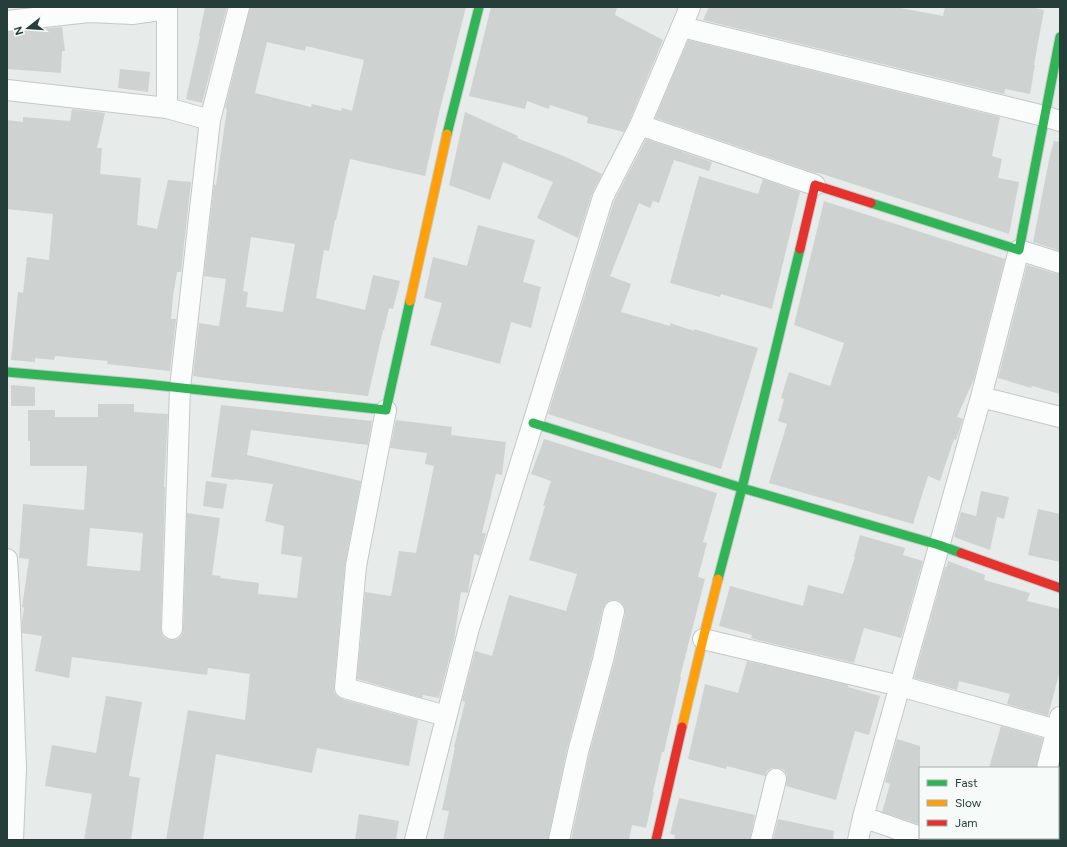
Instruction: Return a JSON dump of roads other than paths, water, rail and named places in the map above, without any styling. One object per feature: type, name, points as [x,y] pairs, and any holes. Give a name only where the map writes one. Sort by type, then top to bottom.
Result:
[{"type":"street","points":[[172,629],[180,388],[210,120],[239,7]]},
{"type":"street","points":[[446,716],[344,688],[356,566],[386,410],[451,116],[479,7]]},
{"type":"street","points":[[415,840],[469,628],[603,197],[640,125],[690,7]]},
{"type":"street","points":[[7,20],[86,10],[132,14],[167,8],[167,108]]},
{"type":"street","points":[[682,27],[1052,119]]},
{"type":"street","points":[[858,840],[863,817],[981,397],[1052,119],[1060,37]]},
{"type":"street","points":[[7,90],[167,108],[210,120]]},
{"type":"street","points":[[640,125],[815,185],[1060,263]]},
{"type":"street","points":[[656,840],[703,639],[742,488],[815,185]]},
{"type":"street","points":[[7,372],[145,384],[386,410]]},
{"type":"street","points":[[981,397],[1060,417]]},
{"type":"street","points":[[533,423],[742,488],[939,545],[1060,588]]},
{"type":"street","points":[[7,559],[16,768],[13,840]]},
{"type":"street","points":[[559,840],[578,752],[603,660],[614,611]]},
{"type":"street","points":[[703,639],[1059,726],[1047,767]]},
{"type":"street","points":[[760,840],[776,779]]},
{"type":"street","points":[[863,817],[919,837]]}]
